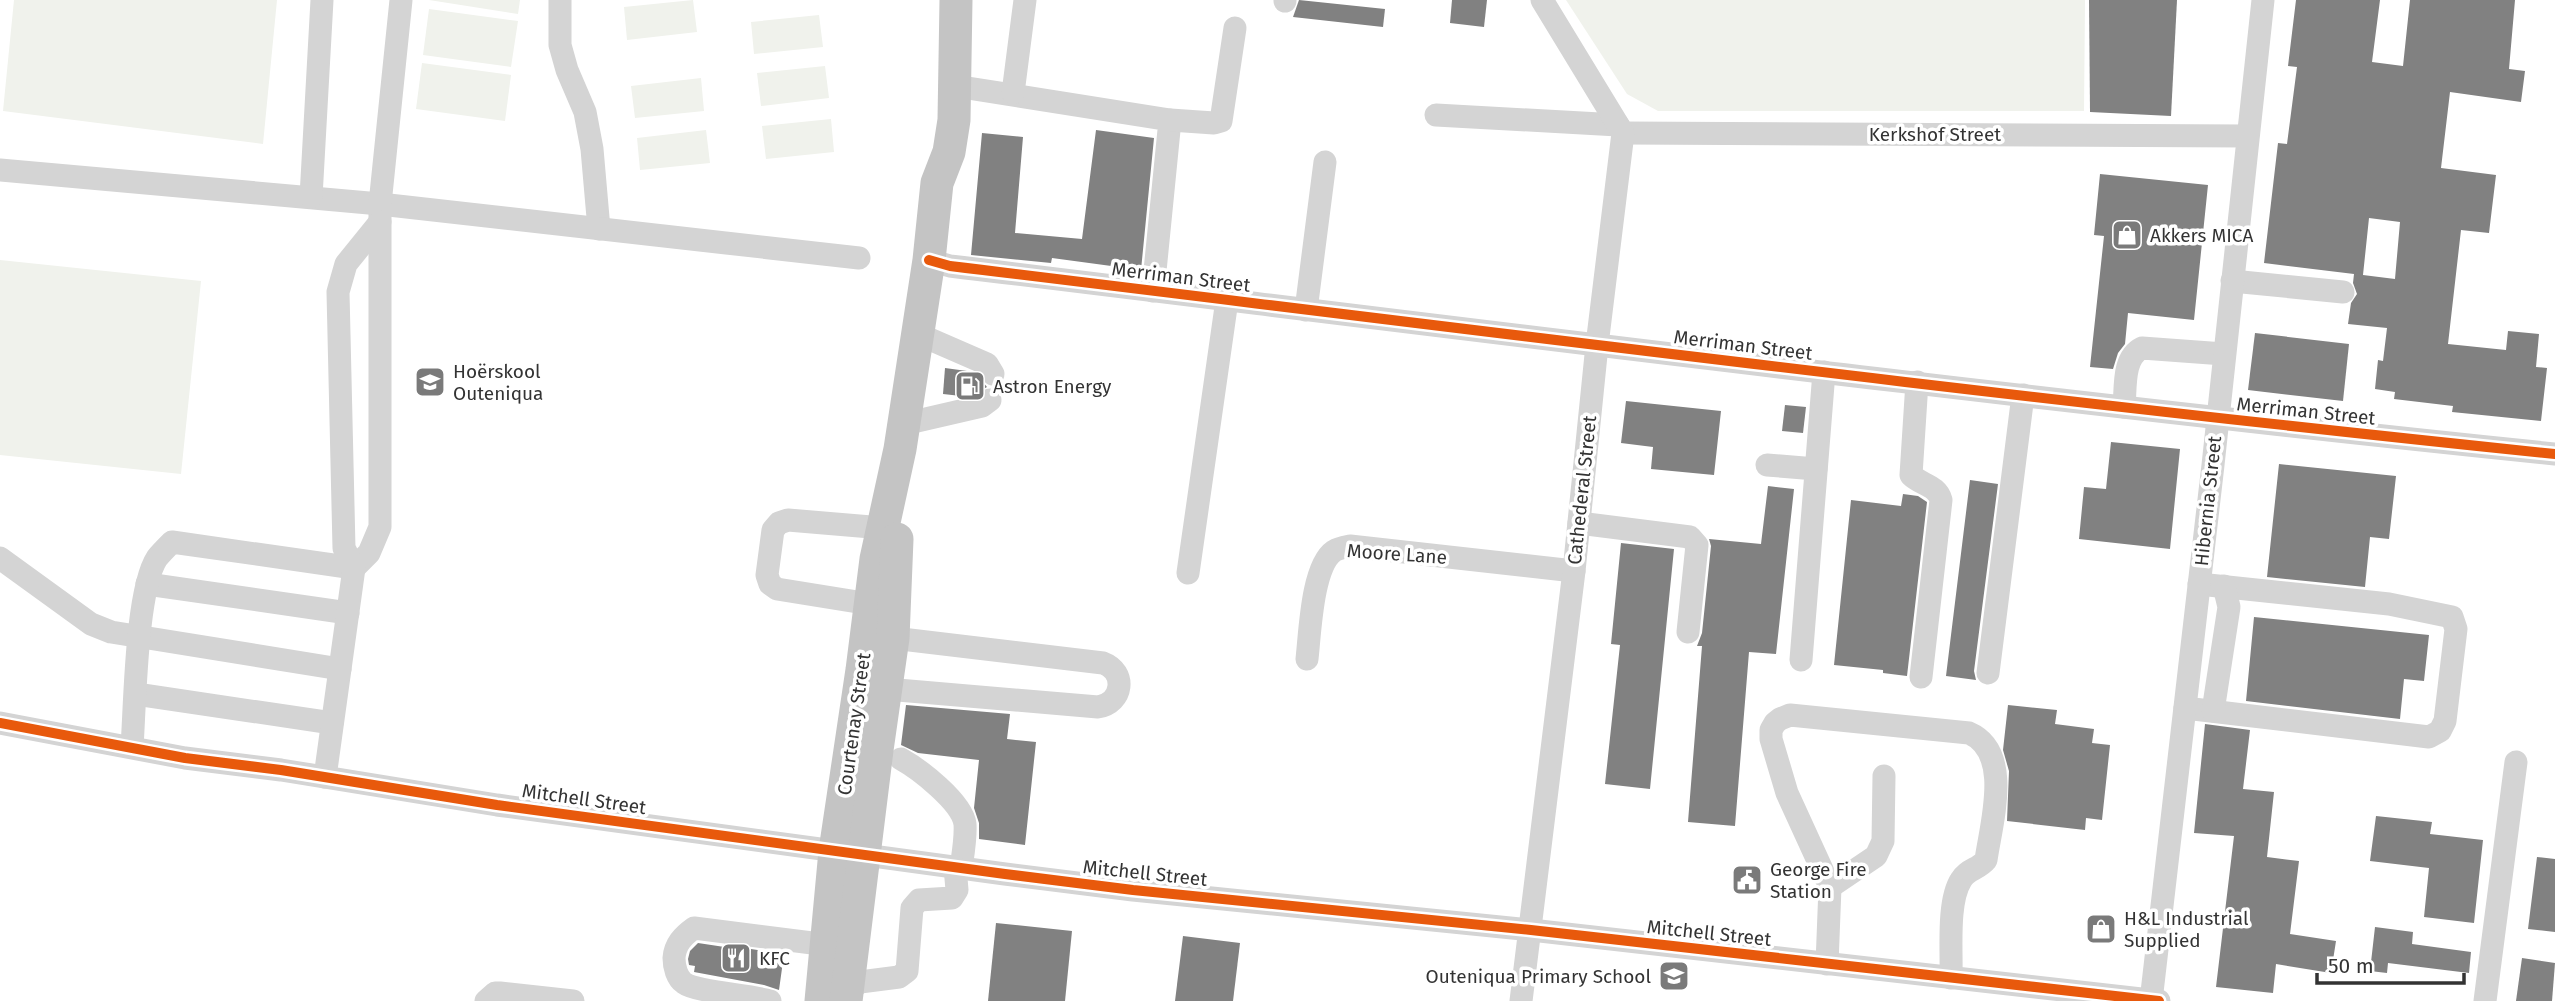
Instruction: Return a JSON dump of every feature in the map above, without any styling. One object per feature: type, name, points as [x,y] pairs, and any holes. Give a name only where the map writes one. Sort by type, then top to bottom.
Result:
[{"type":"highway","name":"Courtenay Street","points":[[934,0],[930,156],[937,183]]},
{"type":"highway","name":"Courtenay Street","points":[[838,998],[870,604],[902,437],[929,260],[937,183],[950,152],[955,86],[956,0]]},
{"type":"highway","name":"Courtenay Street","points":[[838,998],[828,945],[886,689],[893,638],[902,437]]},
{"type":"street","points":[[311,197],[322,0]]},
{"type":"street","points":[[354,568],[369,553],[380,527],[380,213],[401,0]]},
{"type":"street","points":[[560,0],[560,45],[567,70],[585,112],[592,149],[599,229]]},
{"type":"street","points":[[1013,93],[1024,0]]},
{"type":"street","points":[[1542,0],[1621,129]]},
{"type":"street","name":"Hibernia Street","points":[[2151,1001],[2263,0]]},
{"type":"street","points":[[955,86],[1013,93],[1170,120],[1214,123],[1222,121],[1235,28]]},
{"type":"street","name":"Kerkshof Street","points":[[1436,116],[1621,129],[2247,136]]},
{"type":"street","points":[[1153,291],[1170,120]]},
{"type":"street","name":"Cathederal Street","points":[[1521,1001],[1574,571],[1621,129]]},
{"type":"street","points":[[1306,310],[1325,162]]},
{"type":"street","points":[[0,170],[311,197],[380,213],[599,229],[859,258]]},
{"type":"street","points":[[325,777],[354,568],[344,548],[338,292],[346,264],[380,213]]},
{"type":"street","name":"Merriman Street","points":[[929,260],[950,266],[1306,310],[2217,419],[2555,454]]},
{"type":"street","points":[[2232,281],[2343,292]]},
{"type":"street","points":[[1188,573],[1227,300]]},
{"type":"street","points":[[918,334],[987,364],[993,374]]},
{"type":"street","points":[[2124,407],[2128,365],[2136,351],[2142,348],[2224,354]]},
{"type":"street","points":[[1801,660],[1824,372]]},
{"type":"street","points":[[1917,382],[1911,475],[1933,488],[1941,500],[1921,677]]},
{"type":"street","points":[[1988,673],[2023,395]]},
{"type":"street","points":[[902,437],[982,406],[990,400]]},
{"type":"street","points":[[1767,465],[1816,469]]},
{"type":"street","points":[[870,604],[777,589],[770,584],[767,575],[773,530],[779,523],[788,520],[883,528]]},
{"type":"street","points":[[1578,523],[1690,537],[1697,545],[1688,632]]},
{"type":"street","points":[[132,747],[140,636],[147,583],[157,559],[172,542],[354,568]]},
{"type":"street","name":"Moore Lane","points":[[1307,659],[1318,575],[1332,552],[1340,548],[1350,546],[1574,571]]},
{"type":"street","points":[[0,558],[91,624],[111,632],[340,669]]},
{"type":"street","points":[[147,583],[348,613]]},
{"type":"street","points":[[2185,708],[2429,737],[2440,731],[2445,721],[2456,629],[2452,617],[2389,604],[2199,584]]},
{"type":"street","points":[[2213,711],[2229,607],[2224,586]]},
{"type":"street","points":[[886,689],[1098,707],[1108,705],[1119,695],[1120,686],[1116,672],[1103,663],[893,638]]},
{"type":"street","points":[[136,694],[332,723]]},
{"type":"street","points":[[1827,964],[1830,887],[1787,793],[1771,739],[1771,730],[1780,719],[1790,715],[1969,733],[1979,740],[1995,765],[1997,789],[1986,860],[1962,878],[1955,895],[1951,978]]},
{"type":"street","name":"Mitchell Street","points":[[0,723],[185,758],[497,805],[1133,890],[1531,930],[2159,1001]]},
{"type":"street","name":"Mitchell Street","points":[[0,738],[132,747]]},
{"type":"street","points":[[838,998],[860,982],[899,976],[907,971],[912,908],[919,900],[952,898],[957,890],[965,825],[962,816],[957,807],[921,771],[901,759]]},
{"type":"street","points":[[2485,1001],[2516,762]]},
{"type":"street","points":[[1830,887],[1876,856],[1880,850],[1883,841],[1884,776]]},
{"type":"street","points":[[770,1001],[754,996],[690,987],[681,981],[674,965],[678,943],[694,928],[828,945]]},
{"type":"street","points":[[486,1001],[495,993],[573,1001]]},
{"type":"shaded area","points":[[14,0],[277,0],[263,144],[3,111]]},
{"type":"shaded area","points":[[429,0],[520,0],[518,14]]},
{"type":"shaded area","points":[[693,0],[697,32],[627,40],[624,7]]},
{"type":"shaded area","points":[[1566,0],[2085,0],[2084,111],[1658,111],[1627,94]]},
{"type":"shaded area","points":[[429,9],[518,21],[511,67],[423,55]]},
{"type":"shaded area","points":[[819,15],[823,47],[754,54],[751,22]]},
{"type":"shaded area","points":[[422,63],[511,75],[505,121],[416,109]]},
{"type":"shaded area","points":[[825,66],[829,98],[761,106],[757,73]]},
{"type":"shaded area","points":[[701,78],[704,111],[635,118],[631,86]]},
{"type":"shaded area","points":[[831,119],[834,152],[766,159],[762,126]]},
{"type":"shaded area","points":[[706,130],[710,163],[640,170],[637,138]]},
{"type":"shaded area","points":[[0,260],[201,281],[181,474],[0,455]]},
{"type":"building","points":[[1299,0],[1385,9],[1383,27],[1293,17]]},
{"type":"building","points":[[1452,0],[1487,0],[1484,27],[1450,23]]},
{"type":"building","points":[[2089,0],[2177,0],[2171,116],[2090,112]]},
{"type":"building","points":[[2296,0],[2380,0],[2372,62],[2403,66],[2410,0],[2515,0],[2509,69],[2525,71],[2521,102],[2450,92],[2441,168],[2496,175],[2489,233],[2461,230],[2448,344],[2506,350],[2508,331],[2539,334],[2536,367],[2547,368],[2541,421],[2452,412],[2453,406],[2394,399],[2395,392],[2375,389],[2378,360],[2383,361],[2387,328],[2348,324],[2351,303],[2357,294],[2353,283],[2354,274],[2264,263],[2278,143],[2287,144],[2297,67],[2288,66]],"holes":[[[2369,218],[2400,222],[2395,279],[2363,275]]]},
{"type":"building","points":[[1096,130],[1154,138],[1141,270],[1052,258],[1051,263],[971,255],[982,133],[1023,137],[1015,233],[1082,239]]},
{"type":"building","points":[[2100,174],[2208,185],[2194,320],[2128,313],[2125,344],[2118,353],[2113,369],[2090,367],[2104,236],[2094,235]]},
{"type":"building","points":[[2255,333],[2349,344],[2343,401],[2248,390]]},
{"type":"building","points":[[945,368],[977,375],[987,387],[961,396],[943,394]]},
{"type":"building","points":[[1626,401],[1721,411],[1714,475],[1651,469],[1653,447],[1621,443]]},
{"type":"building","points":[[1785,405],[1806,407],[1803,433],[1782,431]]},
{"type":"building","points":[[2111,442],[2180,449],[2170,549],[2079,539],[2084,487],[2106,489]]},
{"type":"building","points":[[2279,464],[2396,476],[2389,539],[2370,537],[2365,587],[2267,577]]},
{"type":"building","points":[[1970,480],[1998,484],[1974,671],[1976,680],[1946,676]]},
{"type":"building","points":[[1768,486],[1794,489],[1776,654],[1749,652],[1735,826],[1688,822],[1702,646],[1697,646],[1702,633],[1711,546],[1709,539],[1761,544]]},
{"type":"building","points":[[1903,494],[1918,496],[1927,502],[1907,676],[1883,673],[1883,670],[1834,665],[1851,500],[1901,506]]},
{"type":"building","points":[[1621,543],[1674,549],[1650,789],[1605,784],[1620,645],[1611,644]]},
{"type":"building","points":[[2254,617],[2429,635],[2424,681],[2404,679],[2400,719],[2246,701]]},
{"type":"building","points":[[906,705],[1010,714],[1007,739],[1036,742],[1025,845],[979,839],[979,823],[974,808],[979,760],[918,753],[901,745]]},
{"type":"building","points":[[2008,705],[2057,710],[2055,724],[2094,729],[2092,743],[2110,745],[2102,820],[2086,818],[2085,830],[2007,821],[2009,771],[2003,750]]},
{"type":"building","points":[[2205,724],[2250,730],[2243,789],[2274,792],[2267,857],[2299,861],[2290,934],[2336,941],[2331,973],[2276,964],[2273,993],[2216,987],[2234,836],[2194,833]]},
{"type":"building","points":[[2376,816],[2432,822],[2430,834],[2483,840],[2474,923],[2424,917],[2429,868],[2370,861]]},
{"type":"building","points":[[2537,857],[2555,859],[2555,932],[2528,929]]},
{"type":"building","points":[[996,923],[1072,931],[1065,1001],[988,1001]]},
{"type":"building","points":[[2375,927],[2413,932],[2412,944],[2471,952],[2469,973],[2388,963],[2387,973],[2370,971]]},
{"type":"building","points":[[1183,936],[1240,943],[1233,1001],[1175,1001]]},
{"type":"building","name":"KFC","points":[[698,943],[784,954],[779,990],[694,972],[695,966],[689,965],[688,959],[690,951]]},
{"type":"building","points":[[2522,958],[2555,963],[2552,1001],[2516,1001]]},
{"type":"cycle path","points":[[929,260],[950,266],[1752,364],[2555,454]]},
{"type":"cycle path","points":[[0,723],[185,758],[281,770],[497,805],[1005,874],[2159,1001]]},
{"type":"place","name":"Akkers MICA","points":[[2127,235]]},
{"type":"place","name":"Hoërskool Outeniqua","points":[[430,382]]},
{"type":"place","name":"Astron Energy","points":[[970,386]]},
{"type":"place","name":"George Fire Station","points":[[1747,880]]},
{"type":"place","name":"H&L Industrial Supplied","points":[[2101,929]]},
{"type":"place","name":"KFC","points":[[736,958]]},
{"type":"place","name":"Outeniqua Primary School","points":[[1674,976]]}]
